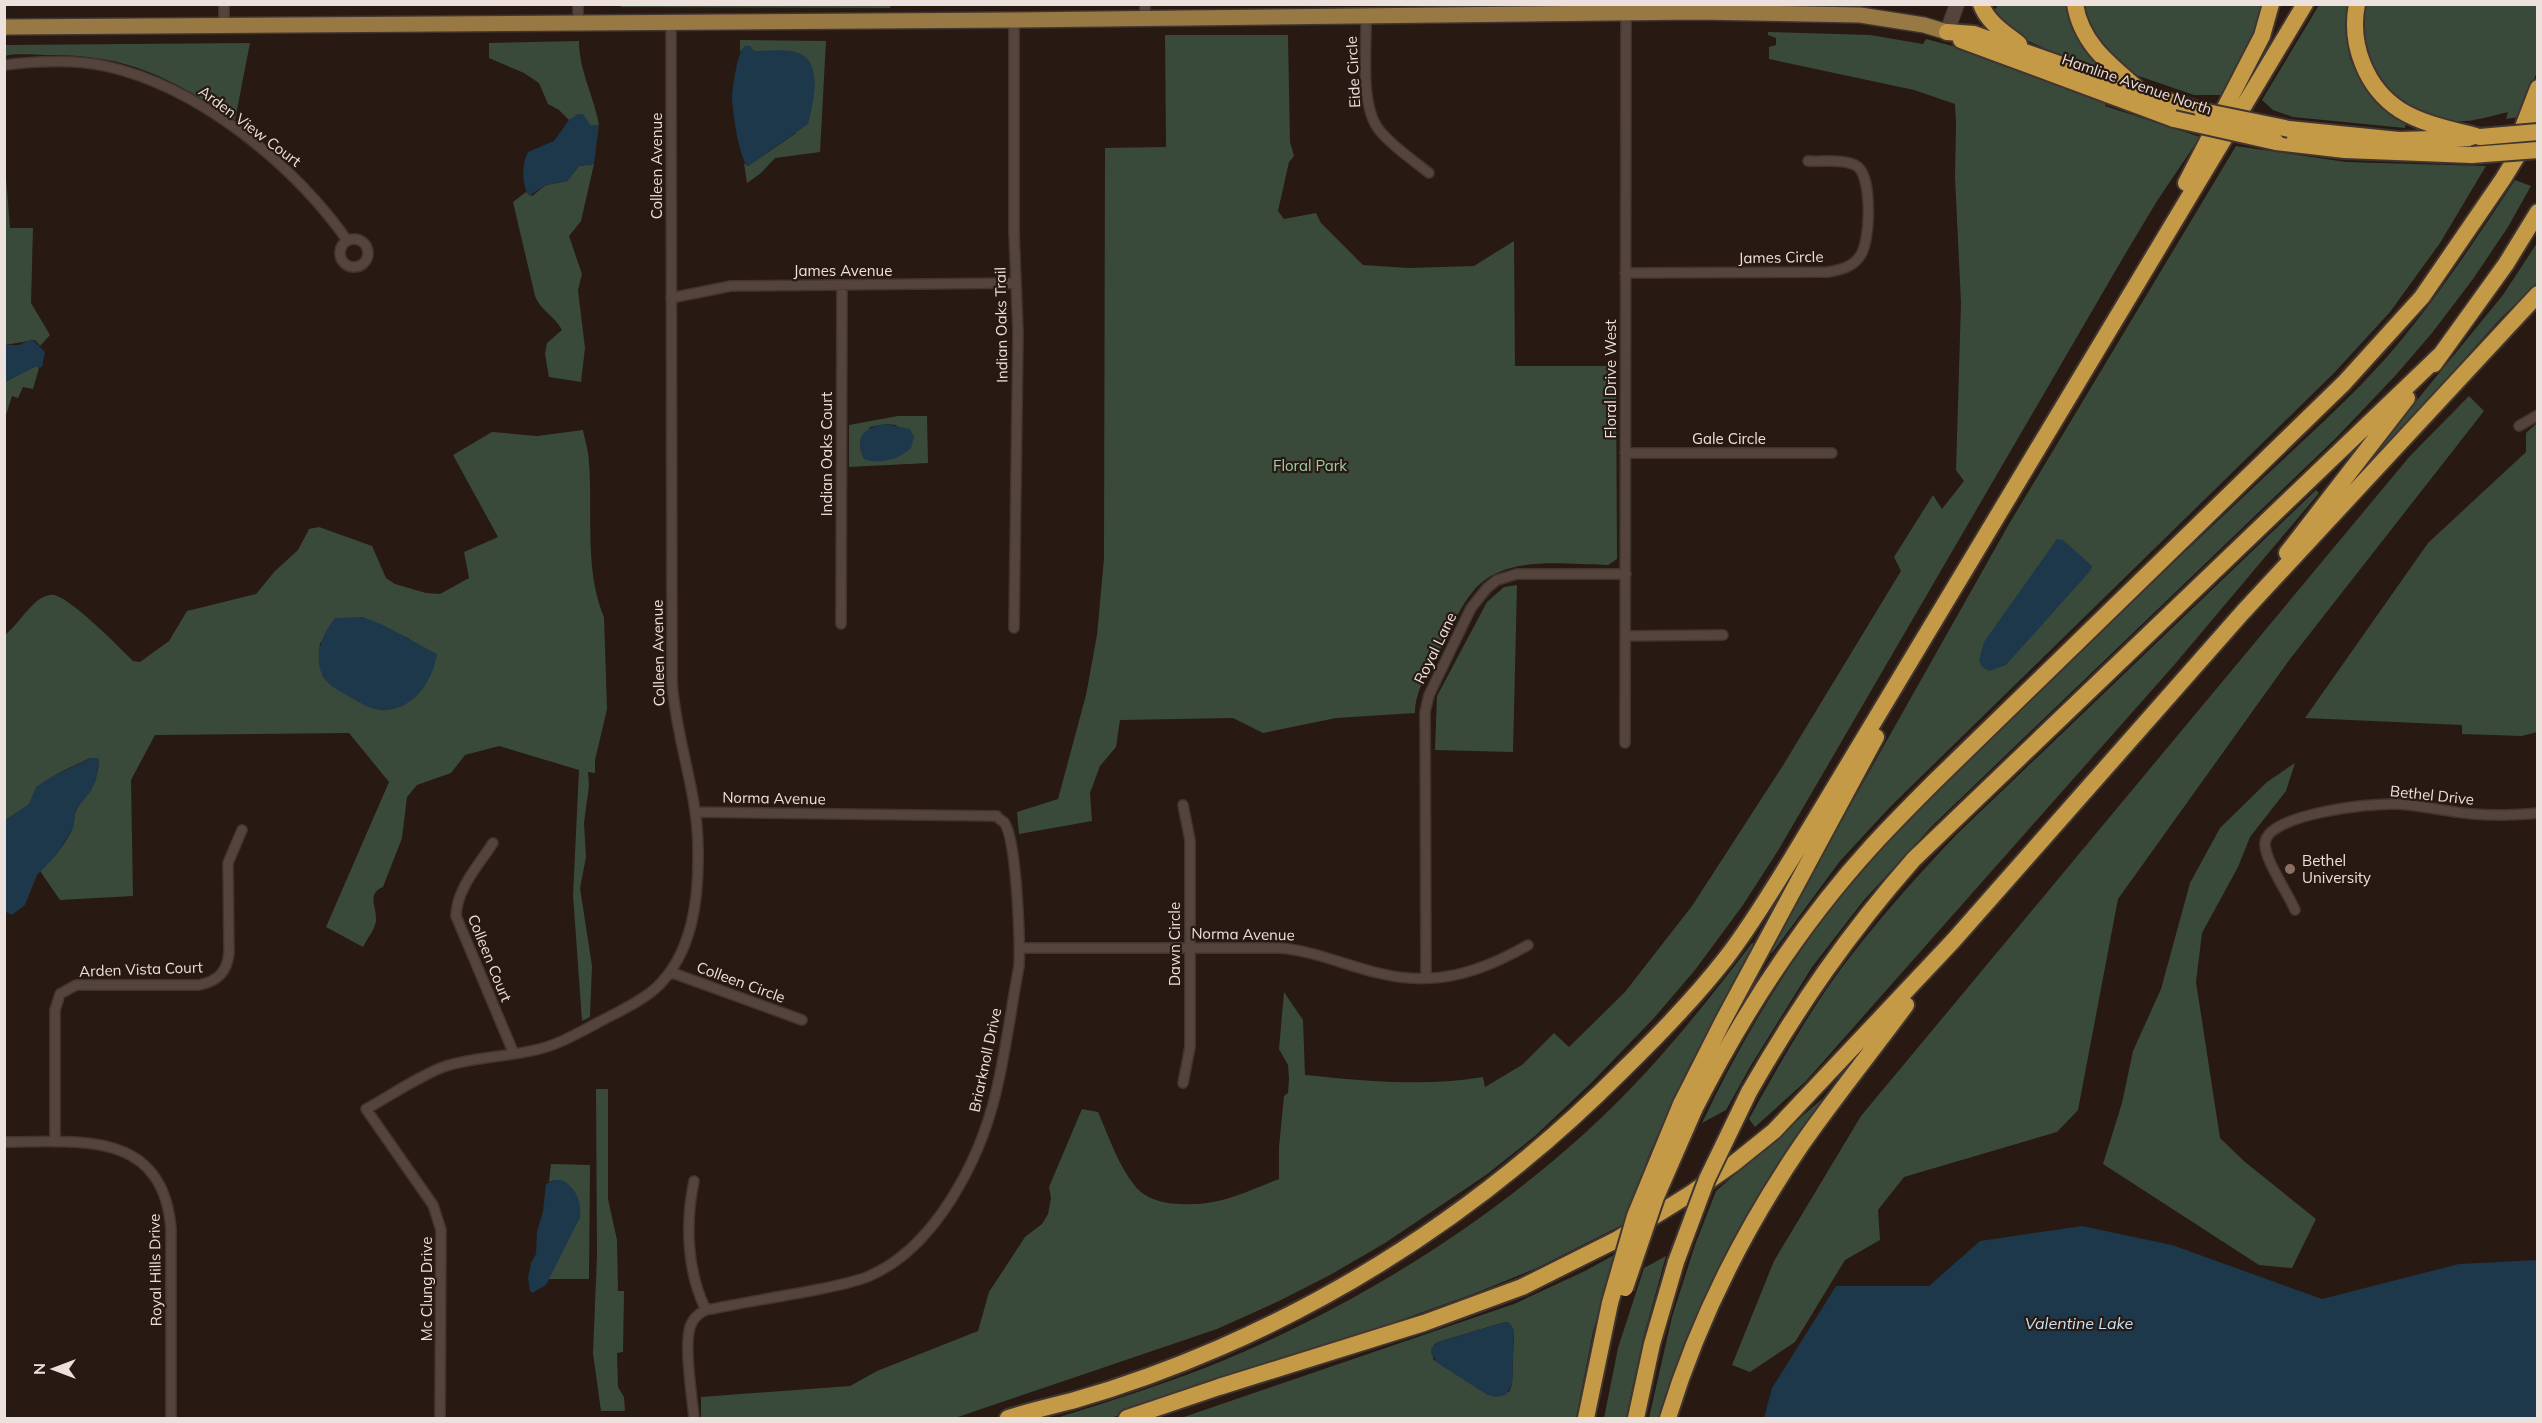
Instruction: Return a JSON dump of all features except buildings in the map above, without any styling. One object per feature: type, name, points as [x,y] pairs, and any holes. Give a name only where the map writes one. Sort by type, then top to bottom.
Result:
[{"type":"highway","points":[[1981,4],[1983,11],[1999,29],[2032,54]]},
{"type":"highway","points":[[2075,4],[2078,19],[2097,53],[2144,94]]},
{"type":"highway","points":[[2114,323],[2262,36],[2271,4]]},
{"type":"highway","points":[[1008,1419],[1084,1397],[1168,1368],[1280,1320],[1339,1289],[1432,1231],[1504,1178],[1555,1136],[1650,1044],[1726,958],[1792,858],[2305,4]]},
{"type":"highway","points":[[2357,4],[2355,37],[2358,53],[2364,67],[2383,96],[2401,110],[2423,121],[2480,137]]},
{"type":"highway","name":"Hamline Avenue North","points":[[1947,32],[1974,34],[2144,94],[2202,111],[2289,129],[2399,140],[2446,140],[2538,132]]},
{"type":"highway","name":"Hamline Avenue North","points":[[1947,32],[1972,45],[2174,119],[2276,142],[2356,151],[2472,155],[2538,150]]},
{"type":"highway","points":[[2503,179],[2538,88]]},
{"type":"highway","points":[[1688,1107],[1759,993],[1819,910],[1871,847],[1935,781],[2344,383],[2422,297],[2503,179],[2538,122]]},
{"type":"highway","points":[[2243,612],[2440,355],[2506,264],[2538,212]]},
{"type":"highway","points":[[1127,1419],[1474,1306],[1560,1269],[1616,1240],[1690,1194],[1774,1131],[1953,941],[2243,612],[2538,294]]},
{"type":"highway","points":[[1636,1419],[1652,1344],[1676,1262],[1707,1179],[1749,1092],[1810,990],[1869,910],[1914,859],[2440,355]]},
{"type":"highway","points":[[1586,1419],[1635,1216],[1688,1107],[1723,1021],[1975,550]]},
{"type":"highway","points":[[1668,1419],[1705,1318],[1751,1226],[1803,1144],[1953,941]]},
{"type":"highway","points":[[1596,1419],[1615,1305]]},
{"type":"main road","name":"Hamline Avenue North","points":[[4,27],[1014,20],[1145,12],[1366,17],[1626,15],[1698,12],[1842,14],[1924,25],[1947,32]]},
{"type":"street","points":[[224,4],[224,25]]},
{"type":"street","points":[[578,4],[578,23]]},
{"type":"street","points":[[1947,32],[1957,4]]},
{"type":"street","name":"Floral Drive West","points":[[1625,743],[1626,15]]},
{"type":"street","name":"Eide Circle","points":[[1366,17],[1367,96],[1373,121],[1381,132],[1429,173]]},
{"type":"street","name":"Indian Oaks Trail","points":[[1014,20],[1018,389],[1015,454],[1014,628]]},
{"type":"street","name":"Colleen Avenue","points":[[366,1109],[448,1066],[556,1044],[636,1002],[655,988],[670,972],[682,952],[693,917],[698,850],[695,812],[675,721],[672,683],[671,22]]},
{"type":"street","name":"Arden View Court","points":[[4,65],[67,62],[103,65],[127,71],[177,92],[230,126],[299,182],[347,240]]},
{"type":"street","name":"James Circle","points":[[1625,273],[1828,272],[1849,266],[1860,257],[1867,240],[1868,186],[1865,177],[1857,166],[1845,162],[1808,161]]},
{"type":"street","name":"James Avenue","points":[[671,298],[731,286],[1016,284]]},
{"type":"street","name":"Indian Oaks Court","points":[[841,624],[842,285]]},
{"type":"street","points":[[2519,426],[2538,416]]},
{"type":"street","name":"Gale Circle","points":[[1625,453],[1832,453]]},
{"type":"street","name":"Royal Lane","points":[[1426,978],[1425,712],[1429,695],[1471,608],[1487,588],[1506,576],[1626,574]]},
{"type":"street","points":[[1625,636],[1723,635]]},
{"type":"street","name":"Bethel Drive","points":[[2295,909],[2266,850],[2267,836],[2273,828],[2328,811],[2394,804],[2475,814],[2538,813]]},
{"type":"street","name":"Dawn Circle","points":[[1183,805],[1190,840],[1190,1047],[1183,1083]]},
{"type":"street","name":"Norma Avenue","points":[[695,812],[997,816]]},
{"type":"street","name":"Briarknoll Drive","points":[[706,1310],[840,1285],[867,1277],[886,1267],[922,1238],[951,1198],[978,1149],[996,1093],[1019,966],[1018,906],[1010,840],[1004,822],[997,816]]},
{"type":"street","name":"Arden Vista Court","points":[[55,1142],[55,1010],[60,994],[76,985],[200,985],[218,978],[228,964],[229,953],[228,863],[242,830]]},
{"type":"street","name":"Colleen Court","points":[[493,843],[461,892],[456,916],[514,1054]]},
{"type":"street","name":"Norma Avenue","points":[[1020,948],[1298,949],[1378,973],[1426,978],[1467,973],[1490,966],[1528,945]]},
{"type":"street","name":"Colleen Circle","points":[[670,972],[802,1020]]},
{"type":"street","name":"Mc Clung Drive","points":[[366,1109],[433,1204],[439,1218],[441,1230],[440,1419]]},
{"type":"street","name":"Royal Hills Drive","points":[[4,1142],[98,1143],[113,1146],[150,1168],[163,1189],[171,1229],[171,1419]]},
{"type":"street","points":[[694,1181],[688,1208],[693,1281],[706,1310],[696,1315],[688,1339],[694,1419]]},
{"type":"green space","points":[[891,4],[890,8],[621,7],[621,5]]},
{"type":"green space","points":[[1996,5],[2068,5],[2103,69],[2099,72],[2012,34],[1992,10],[1997,8]]},
{"type":"green space","points":[[2081,5],[2264,5],[2260,23],[2224,95],[2194,95],[2130,73],[2092,36]]},
{"type":"green space","points":[[2319,5],[2349,5],[2346,26],[2350,59],[2406,121],[2405,128],[2293,117],[2273,110],[2262,100]]},
{"type":"green space","points":[[2362,5],[2537,5],[2537,72],[2518,117],[2506,119],[2508,112],[2474,120],[2453,121],[2431,117],[2412,109],[2395,97],[2371,66],[2364,48],[2361,27]]},
{"type":"green space","points":[[1768,32],[1870,35],[1923,44],[1926,39],[1960,48],[2106,103],[2105,106],[2200,137],[2124,256],[1779,849],[1743,905],[1695,970],[1654,1018],[1592,1082],[1535,1136],[1486,1175],[1385,1243],[1330,1275],[1217,1329],[955,1418],[701,1418],[701,1397],[850,1386],[877,1371],[978,1331],[989,1292],[1025,1237],[1042,1224],[1048,1214],[1051,1198],[1049,1187],[1082,1109],[1098,1112],[1124,1169],[1135,1186],[1151,1198],[1182,1204],[1213,1202],[1279,1179],[1279,1147],[1284,1096],[1288,1093],[1289,1079],[1288,1065],[1279,1049],[1284,992],[1303,1020],[1305,1075],[1416,1082],[1483,1077],[1485,1087],[1522,1065],[1554,1033],[1569,1047],[1625,992],[1692,906],[1782,767],[1901,571],[1894,557],[1933,495],[1942,509],[1964,481],[1956,470],[1961,303],[1955,177],[1955,104],[1914,90],[1769,59],[1769,47],[1776,45],[1776,38],[1768,35]]},
{"type":"green space","name":"Floral Park","points":[[1165,35],[1288,35],[1290,142],[1294,156],[1289,162],[1278,211],[1284,219],[1316,213],[1321,223],[1363,265],[1408,268],[1474,266],[1514,241],[1515,366],[1616,366],[1617,559],[1608,565],[1534,564],[1499,572],[1484,581],[1463,606],[1429,670],[1418,695],[1415,713],[1336,718],[1263,733],[1233,718],[1120,720],[1116,747],[1100,766],[1090,793],[1092,821],[1019,834],[1017,812],[1058,799],[1086,695],[1097,635],[1104,558],[1105,148],[1166,147]]},
{"type":"green space","points":[[740,40],[826,41],[820,152],[775,158],[761,173],[747,183],[744,163],[748,166],[796,133],[777,51],[753,51],[750,46],[745,46],[740,52]]},
{"type":"green space","points":[[579,41],[581,63],[599,125],[590,125],[582,114],[569,120],[559,110],[548,104],[539,83],[524,73],[489,58],[489,43]]},
{"type":"green space","points":[[250,43],[235,120],[168,80],[124,64],[75,56],[20,54],[5,56],[5,45]]},
{"type":"green space","points":[[2236,146],[2346,162],[2486,166],[2440,243],[2390,312],[2334,373],[1890,807],[1840,861],[1772,953],[1768,951],[2009,524]]},
{"type":"green space","points":[[4,152],[10,228],[33,228],[31,303],[50,335],[40,346],[35,340],[5,345]]},
{"type":"green space","points":[[594,164],[581,221],[569,236],[582,274],[578,290],[585,348],[581,382],[549,377],[545,354],[547,343],[562,330],[535,296],[513,202],[526,192],[532,196],[546,185],[567,181],[579,166]]},
{"type":"green space","points":[[2515,180],[2531,186],[2508,227],[2473,279],[2432,333],[2395,376],[2336,438],[1933,825],[1864,900],[1812,967],[1726,1110],[1702,1123],[1729,1068],[1775,989],[1846,890],[1927,801],[2362,384],[2398,344],[2429,304]]},
{"type":"green space","points":[[2537,243],[2537,283],[2501,318],[2371,463],[2368,460],[2503,295]]},
{"type":"green space","points":[[36,366],[39,368],[33,389],[23,387],[18,398],[12,396],[5,418],[5,382]]},
{"type":"green space","points":[[2469,396],[2484,411],[2290,659],[2118,899],[2078,1110],[2057,1132],[1904,1177],[1878,1210],[1880,1240],[1845,1260],[1795,1342],[1750,1372],[1732,1365],[1774,1261],[1861,1116],[2410,456]]},
{"type":"green space","points":[[898,416],[927,416],[928,463],[849,467],[849,425]],"holes":[[[896,425],[911,448],[893,459],[864,459],[860,447],[870,427]]]},
{"type":"green space","points":[[2537,423],[2537,732],[2522,736],[2462,734],[2462,725],[2305,718],[2428,543],[2526,452],[2526,433]]},
{"type":"green space","points":[[583,430],[589,459],[590,541],[594,580],[604,617],[607,709],[595,760],[595,773],[588,772],[589,786],[584,823],[586,857],[580,888],[592,966],[590,1017],[582,1021],[573,895],[579,770],[499,746],[465,755],[451,773],[417,785],[407,797],[402,838],[383,887],[375,893],[376,921],[363,947],[326,927],[389,782],[349,733],[155,735],[131,780],[133,896],[60,900],[40,871],[69,836],[76,810],[95,780],[99,761],[97,758],[90,758],[46,781],[33,795],[30,804],[7,819],[5,827],[5,635],[33,605],[50,595],[62,598],[95,624],[133,661],[140,662],[169,641],[187,611],[256,594],[275,571],[298,550],[309,529],[319,527],[372,546],[386,578],[395,584],[426,593],[440,594],[469,578],[464,552],[498,537],[453,455],[492,432],[537,436]],"holes":[[[362,617],[410,639],[323,677],[319,656],[320,643]]]},
{"type":"green space","points":[[2316,490],[2319,493],[2175,664],[1806,1081],[1755,1127],[1749,1119],[1815,1006],[1854,952],[1911,883],[1957,834]]},
{"type":"green space","points":[[1517,585],[1513,752],[1435,750],[1437,696],[1487,602],[1504,587]]},
{"type":"green space","points":[[2295,763],[2286,791],[2250,837],[2238,867],[2202,933],[2196,982],[2220,1138],[2245,1162],[2316,1219],[2292,1268],[2259,1265],[2103,1164],[2122,1103],[2133,1051],[2161,989],[2190,883],[2220,828],[2267,782]]},
{"type":"green space","points":[[1752,943],[1759,946],[1690,1064],[1649,1155],[1624,1224],[1537,1268],[1362,1334],[1111,1418],[1056,1418],[1185,1375],[1275,1337],[1370,1288],[1460,1232],[1545,1168],[1608,1111],[1673,1042]]},
{"type":"green space","points":[[596,1089],[608,1089],[608,1199],[617,1240],[618,1291],[624,1291],[623,1352],[617,1353],[618,1387],[624,1397],[625,1411],[601,1411],[593,1353],[597,1256]]},
{"type":"green space","points":[[1822,1099],[1766,1185],[1728,1250],[1702,1305],[1659,1418],[1649,1418],[1672,1317],[1695,1245],[1716,1191]]},
{"type":"green space","points":[[551,1164],[590,1165],[589,1279],[548,1279],[580,1217],[555,1180],[549,1182]]},
{"type":"green space","points":[[1614,1255],[1593,1332],[1576,1418],[1181,1418],[1514,1304]],"holes":[[[1505,1322],[1509,1323],[1514,1330],[1512,1384],[1509,1392],[1488,1395],[1433,1359],[1434,1345],[1438,1342]]]},
{"type":"green space","points":[[1666,1256],[1643,1339],[1626,1418],[1604,1418],[1618,1348],[1644,1268]]},
{"type":"water","points":[[745,46],[750,46],[754,51],[784,50],[801,54],[808,59],[812,67],[815,86],[808,124],[748,166],[739,145],[732,97],[734,77]]},
{"type":"water","points":[[578,114],[583,114],[590,125],[599,125],[594,164],[579,166],[567,181],[546,185],[529,196],[523,174],[528,152],[554,141],[569,120]]},
{"type":"water","points":[[32,339],[45,352],[42,367],[36,366],[5,382],[5,345],[19,345]]},
{"type":"water","points":[[885,424],[910,429],[914,437],[911,448],[889,460],[864,459],[860,444],[863,434],[871,428]]},
{"type":"water","points":[[2057,539],[2063,540],[2092,566],[2090,571],[2006,665],[1989,671],[1982,667],[1979,660],[1984,642]]},
{"type":"water","points":[[362,617],[381,624],[437,654],[426,684],[411,701],[402,706],[391,710],[368,707],[333,687],[320,670],[320,646],[335,618]]},
{"type":"water","points":[[91,758],[97,758],[99,761],[96,780],[91,791],[76,809],[73,828],[57,854],[37,875],[25,905],[12,915],[6,912],[4,827],[7,819],[29,804],[36,787],[53,776]]},
{"type":"water","points":[[562,1180],[574,1191],[579,1201],[580,1217],[546,1285],[532,1293],[528,1278],[531,1263],[536,1254],[537,1232],[543,1211],[546,1184]]},
{"type":"water","name":"Valentine Lake","points":[[2082,1226],[2172,1245],[2322,1299],[2459,1264],[2537,1260],[2537,1418],[1764,1418],[1772,1388],[1836,1286],[1929,1286],[1980,1241]]},
{"type":"water","points":[[1505,1322],[1509,1323],[1514,1330],[1512,1384],[1506,1395],[1496,1397],[1488,1395],[1439,1364],[1431,1354],[1431,1349],[1438,1342]]},
{"type":"place","name":"Bethel University","points":[[2290,869]]}]
